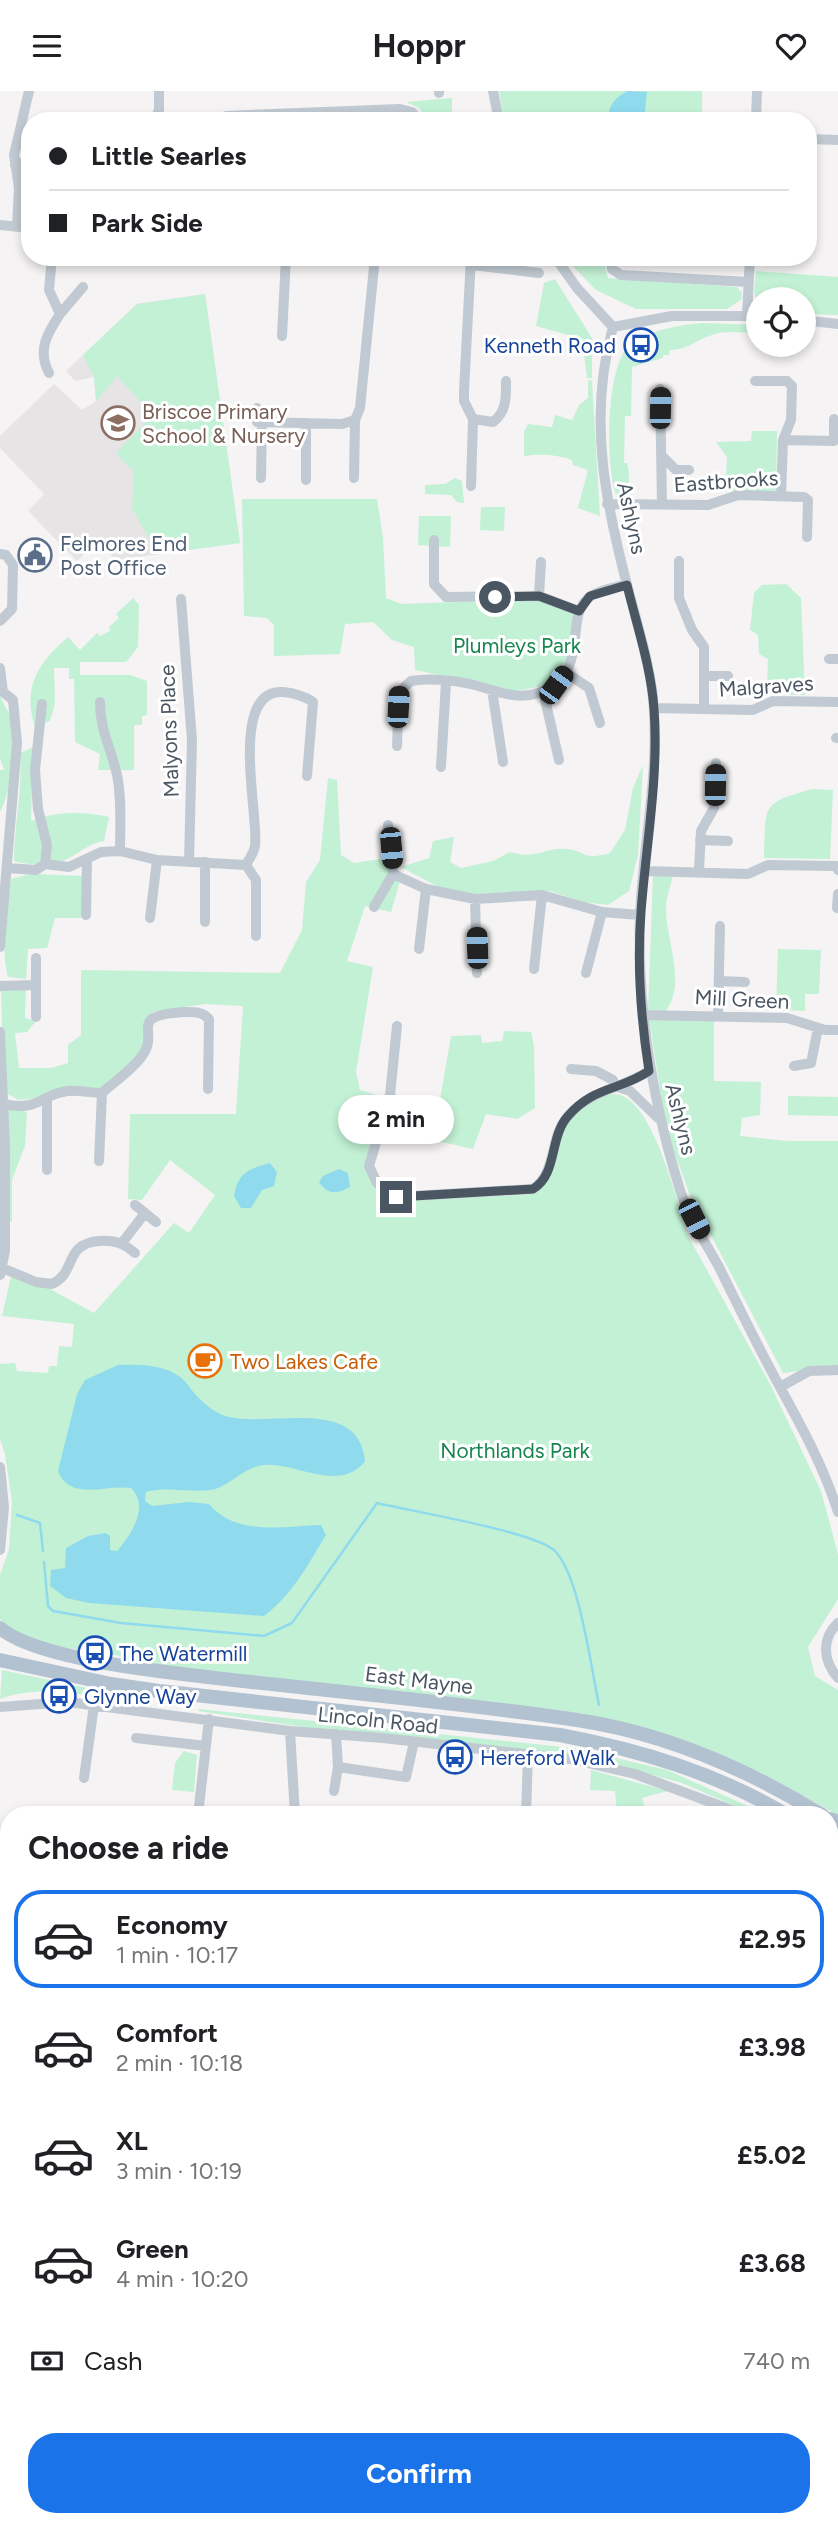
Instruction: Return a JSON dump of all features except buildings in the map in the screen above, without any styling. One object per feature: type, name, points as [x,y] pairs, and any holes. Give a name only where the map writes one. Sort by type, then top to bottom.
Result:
[{"type":"main road","name":"East Mayne","points":[[0,1628],[26,1644],[164,1672],[608,1726],[683,1747],[718,1761],[805,1806]]},
{"type":"main road","name":"East Mayne","points":[[0,1660],[123,1686],[548,1734],[605,1743],[709,1776],[769,1806]]},
{"type":"street","points":[[24,112],[29,91]]},
{"type":"street","points":[[158,112],[159,91]]},
{"type":"street","points":[[494,91],[498,112]]},
{"type":"street","points":[[756,112],[757,91]]},
{"type":"street","points":[[373,112],[400,109],[412,112]]},
{"type":"street","points":[[17,226],[19,188],[15,165],[21,124]]},
{"type":"street","points":[[817,139],[838,140]]},
{"type":"street","points":[[15,165],[21,164]]},
{"type":"street","points":[[0,225],[21,227]]},
{"type":"street","points":[[51,266],[49,290],[60,314]]},
{"type":"street","points":[[282,337],[286,266]]},
{"type":"street","points":[[354,478],[355,420],[360,408],[374,266]]},
{"type":"street","points":[[471,266],[464,401],[473,419],[471,486]]},
{"type":"street","points":[[499,266],[539,273]]},
{"type":"street","points":[[561,266],[577,288],[613,327],[672,316],[746,316]]},
{"type":"street","points":[[614,266],[621,275],[749,282]]},
{"type":"street","points":[[750,266],[750,287]]},
{"type":"street","points":[[49,373],[42,359],[45,338],[60,314],[83,288]]},
{"type":"street","points":[[816,321],[838,324]]},
{"type":"street","name":"Ashlyns","points":[[613,327],[601,398],[601,453],[607,504],[649,673],[654,708],[655,750],[640,915],[643,1015],[649,1071],[658,1118],[681,1195],[828,1482],[838,1512]]},
{"type":"street","points":[[473,419],[483,423],[493,422],[501,416],[506,403],[506,381]]},
{"type":"street","points":[[755,381],[787,381],[792,386],[792,420],[783,440],[781,496]]},
{"type":"street","points":[[660,389],[662,504]]},
{"type":"street","points":[[257,408],[261,478]]},
{"type":"street","points":[[783,440],[834,441],[834,419]]},
{"type":"street","points":[[259,422],[342,424],[355,420]]},
{"type":"street","points":[[306,423],[306,480]]},
{"type":"street","points":[[663,457],[676,470],[689,470]]},
{"type":"street","name":"Eastbrooks","points":[[607,504],[708,505],[734,496],[804,497],[808,500],[807,537]]},
{"type":"street","points":[[433,540],[435,584],[446,597],[539,596],[579,611]]},
{"type":"street","points":[[0,554],[6,555],[13,565],[12,609],[0,621]]},
{"type":"street","points":[[679,561],[679,599],[692,630],[704,647],[704,709]]},
{"type":"street","points":[[539,596],[541,562]]},
{"type":"street","points":[[397,746],[399,692],[414,680],[446,682],[523,696],[543,691],[556,685],[575,652],[579,611],[590,596],[627,585]]},
{"type":"street","name":"Malyons Place","points":[[181,599],[192,740],[189,862]]},
{"type":"street","points":[[0,668],[2,689],[13,700],[16,722],[5,818],[8,868],[0,947]]},
{"type":"street","points":[[565,672],[589,688],[600,723]]},
{"type":"street","points":[[704,677],[728,676]]},
{"type":"street","points":[[441,767],[446,682]]},
{"type":"street","points":[[492,690],[503,762]]},
{"type":"street","points":[[543,691],[559,760]]},
{"type":"street","points":[[246,865],[255,842],[250,767],[254,718],[260,701],[271,693],[292,693],[313,702],[315,713],[307,776]]},
{"type":"street","name":"Malgraves","points":[[654,708],[753,710],[773,701],[838,702]]},
{"type":"street","points":[[100,702],[101,731],[117,775],[120,851]]},
{"type":"street","points":[[42,704],[35,770],[38,809],[47,845],[45,864]]},
{"type":"street","points":[[699,871],[701,831],[714,808],[716,763]]},
{"type":"street","points":[[374,907],[393,874],[388,825]]},
{"type":"street","points":[[700,840],[728,841]]},
{"type":"street","points":[[8,868],[36,870],[45,864],[69,867],[101,852],[120,851],[157,860],[246,865]]},
{"type":"street","points":[[86,915],[88,859]]},
{"type":"street","points":[[150,918],[157,860]]},
{"type":"street","points":[[205,862],[205,922]]},
{"type":"street","points":[[645,871],[748,874],[768,865],[825,864],[836,866],[838,870]]},
{"type":"street","points":[[246,865],[256,880],[256,936]]},
{"type":"street","points":[[393,874],[426,888],[475,899],[542,895],[601,912],[640,915]]},
{"type":"street","points":[[419,949],[426,888]]},
{"type":"street","points":[[837,908],[838,894]]},
{"type":"street","points":[[534,969],[542,895]]},
{"type":"street","points":[[475,899],[477,973]]},
{"type":"street","points":[[586,973],[601,912]]},
{"type":"street","points":[[718,1015],[720,926]]},
{"type":"street","points":[[36,958],[36,1017]]},
{"type":"street","points":[[719,981],[746,982]]},
{"type":"street","points":[[0,986],[36,985]]},
{"type":"street","points":[[99,1161],[102,1094],[144,1054],[148,1027],[154,1016],[196,1012],[205,1015],[211,1024],[208,1089]]},
{"type":"street","name":"Mill Green","points":[[643,1015],[787,1018],[818,1028],[838,1030]]},
{"type":"street","points":[[397,1026],[390,1095],[369,1165],[377,1183],[396,1197],[533,1189],[546,1177],[566,1118],[590,1096],[649,1071]]},
{"type":"street","points":[[794,1066],[811,1063],[818,1028]]},
{"type":"street","points":[[0,1032],[5,1239],[1,1272],[52,1284],[62,1277],[80,1246],[103,1241],[122,1243],[135,1253]]},
{"type":"street","points":[[571,1069],[596,1071],[613,1080],[615,1086]]},
{"type":"street","points":[[615,1086],[630,1091],[658,1118]]},
{"type":"street","points":[[3,1104],[22,1108],[66,1091],[102,1094]]},
{"type":"street","points":[[47,1100],[47,1170]]},
{"type":"street","points":[[135,1205],[156,1222]]},
{"type":"street","points":[[122,1243],[145,1213]]},
{"type":"street","points":[[780,1387],[809,1371],[838,1370]]},
{"type":"street","points":[[0,1467],[4,1507],[0,1550]]},
{"type":"street","points":[[838,1623],[825,1647],[827,1663],[838,1678]]},
{"type":"street","name":"Lincoln Road","points":[[0,1707],[42,1702],[94,1705],[290,1731],[569,1759],[635,1774],[721,1806]]},
{"type":"street","points":[[84,1778],[94,1705]]},
{"type":"street","points":[[200,1806],[209,1719]]},
{"type":"street","points":[[290,1731],[295,1806]]},
{"type":"street","points":[[334,1791],[338,1767],[336,1734]]},
{"type":"street","points":[[136,1738],[205,1746]]},
{"type":"street","points":[[338,1767],[406,1777],[414,1742]]},
{"type":"street","points":[[526,1806],[528,1755]]},
{"type":"shaded area","name":"Briscoe Primary School & Nursery","points":[[205,294],[240,543],[116,560],[97,542],[77,561],[28,511],[44,494],[0,448],[0,436],[54,384],[82,410],[96,401],[94,377],[75,381],[66,371],[137,304]]},
{"type":"green space","points":[[499,91],[702,91],[702,112],[502,112]]},
{"type":"green space","points":[[452,98],[452,112],[421,112],[406,102]]},
{"type":"green space","points":[[573,266],[605,266],[608,278],[737,287],[742,293],[741,300],[727,309],[636,309],[596,290]]},
{"type":"green space","points":[[756,271],[838,277],[838,315],[816,314],[816,287],[754,287]]},
{"type":"green space","points":[[555,279],[592,338],[592,378],[587,378],[582,339],[536,326],[544,283]]},
{"type":"green space","points":[[205,294],[240,543],[159,554],[132,509],[134,472],[116,453],[153,415],[117,376],[96,401],[94,377],[83,355],[137,304]]},
{"type":"green space","points":[[702,323],[746,325],[746,333],[717,333],[682,348],[670,350],[669,355],[663,355],[663,358],[632,367],[631,416],[625,416],[624,463],[627,463],[629,472],[628,498],[617,497],[610,465],[609,442],[616,373],[622,356],[630,345],[655,332]]},
{"type":"green space","points":[[588,380],[592,381],[600,516],[578,508],[588,470],[573,465],[572,460],[560,457],[524,456],[524,432],[528,424],[552,427],[555,415],[572,420],[579,405],[588,398]]},
{"type":"green space","points":[[752,431],[777,431],[776,491],[725,491],[727,457],[716,442],[751,441]]},
{"type":"green space","points":[[455,478],[462,481],[464,503],[457,502],[451,495],[425,494],[425,485],[445,484]]},
{"type":"green space","name":"Plumleys Park","points":[[242,499],[377,499],[383,538],[386,598],[402,604],[541,599],[576,611],[571,651],[554,684],[516,691],[415,670],[414,647],[392,640],[373,622],[345,624],[340,654],[274,656],[274,625],[267,618],[244,616]]},
{"type":"green space","points":[[481,507],[505,507],[504,531],[480,530]]},
{"type":"green space","points":[[419,516],[451,516],[450,547],[418,545]]},
{"type":"green space","points":[[786,584],[801,598],[805,695],[767,695],[768,659],[759,654],[758,635],[750,630],[754,593],[762,585]]},
{"type":"green space","points":[[133,598],[139,605],[138,647],[126,662],[80,662],[80,675],[130,675],[147,681],[147,715],[142,716],[142,725],[134,725],[134,770],[98,770],[100,754],[75,742],[74,679],[69,679],[69,668],[54,668],[55,704],[50,721],[35,727],[30,700],[32,688],[35,677],[48,656],[68,637],[80,650],[97,633],[100,636],[110,631],[109,627],[119,618],[116,614]]},
{"type":"green space","points":[[0,695],[12,720],[14,741],[10,780],[0,812],[0,770],[4,770],[0,758]]},
{"type":"green space","points":[[33,747],[31,821],[70,813],[109,817],[104,841],[90,845],[57,863],[14,861],[20,753]]},
{"type":"green space","points":[[643,765],[638,855],[629,891],[608,905],[583,902],[550,891],[474,894],[440,888],[401,867],[429,858],[433,841],[454,837],[450,862],[461,868],[493,861],[510,852],[527,855],[558,849],[573,850],[589,856],[610,853],[625,830],[633,788]]},
{"type":"green space","name":"Northlands Park","points":[[328,778],[337,780],[341,855],[354,863],[380,859],[400,881],[391,912],[365,906],[347,961],[373,967],[356,1072],[360,1090],[380,1096],[366,1165],[402,1200],[525,1195],[536,1190],[550,1174],[559,1141],[569,1120],[585,1106],[604,1096],[619,1095],[633,1103],[645,1119],[665,1163],[687,1234],[770,1384],[821,1491],[838,1554],[838,1599],[808,1647],[815,1676],[838,1690],[838,1806],[822,1806],[762,1773],[674,1738],[134,1661],[29,1639],[13,1631],[0,1619],[0,1575],[9,1549],[12,1502],[5,1454],[0,1439],[0,1364],[15,1363],[17,1371],[48,1373],[49,1366],[57,1366],[59,1346],[72,1347],[74,1324],[2,1316],[11,1277],[39,1283],[94,1313],[174,1223],[189,1233],[215,1195],[170,1160],[142,1200],[128,1199],[130,1114],[236,1114],[243,1006],[205,1004],[152,1012],[145,1027],[144,1054],[102,1093],[19,1100],[4,1092],[1,988],[26,988],[25,1018],[36,1021],[27,1032],[15,1033],[19,1068],[51,1068],[68,1063],[68,1045],[81,1035],[81,970],[280,973],[302,930],[306,882],[320,860]]},
{"type":"green space","points":[[812,789],[833,790],[830,859],[764,858],[766,817],[769,810],[782,799]]},
{"type":"green space","points":[[30,874],[85,876],[81,918],[55,918],[47,948],[28,949],[26,979],[8,977],[4,941],[11,879]]},
{"type":"green space","points":[[673,875],[666,907],[674,963],[674,991],[671,1003],[663,1014],[648,1010],[653,876]]},
{"type":"green space","points":[[778,949],[821,950],[819,994],[805,994],[805,1011],[776,1010]]},
{"type":"green space","points":[[649,1017],[714,1017],[714,1081],[761,1082],[760,1115],[742,1118],[740,1136],[787,1141],[838,1141],[838,1366],[783,1373],[690,1195],[666,1130]]},
{"type":"green space","points":[[504,1031],[531,1032],[534,1046],[535,1108],[517,1119],[486,1114],[473,1149],[433,1140],[451,1036],[481,1035],[482,1043],[502,1041]]},
{"type":"green space","points":[[788,1096],[838,1097],[838,1116],[788,1115]]},
{"type":"green space","points":[[8,1108],[22,1108],[27,1113],[25,1146],[12,1180],[12,1222],[7,1221]]},
{"type":"green space","points":[[2,1670],[125,1696],[124,1701],[46,1691],[0,1699]]},
{"type":"green space","points":[[198,1711],[573,1748],[667,1770],[748,1806],[735,1806],[682,1783],[601,1761],[324,1730]]},
{"type":"green space","points":[[184,1751],[197,1755],[194,1792],[172,1790],[175,1763]]},
{"type":"green space","points":[[591,1770],[668,1791],[642,1798],[644,1806],[616,1806],[615,1791],[590,1790]]},
{"type":"water","points":[[628,91],[647,92],[645,112],[609,112],[620,96]]},
{"type":"water","points":[[270,1163],[277,1172],[274,1186],[262,1190],[251,1208],[241,1208],[234,1196],[241,1177],[256,1167]]},
{"type":"water","points":[[339,1169],[348,1173],[350,1187],[337,1192],[329,1191],[319,1182],[323,1176]]},
{"type":"water","points":[[118,1365],[146,1365],[174,1373],[182,1378],[204,1403],[225,1416],[243,1419],[308,1418],[329,1421],[346,1428],[359,1440],[365,1461],[355,1471],[343,1475],[330,1476],[277,1465],[264,1465],[249,1469],[211,1490],[146,1492],[145,1501],[152,1506],[188,1502],[209,1504],[220,1514],[247,1525],[321,1525],[326,1535],[306,1568],[283,1599],[264,1616],[89,1603],[66,1598],[50,1586],[51,1570],[65,1568],[66,1548],[88,1536],[106,1533],[110,1536],[110,1550],[117,1551],[133,1529],[139,1512],[139,1504],[131,1488],[80,1489],[71,1486],[58,1471],[77,1394],[85,1380]]},
{"type":"waterway","points":[[44,1562],[48,1606],[53,1611],[121,1623],[264,1636],[292,1623],[377,1503],[500,1530],[545,1544],[556,1552],[564,1565],[578,1603],[599,1705]]},
{"type":"waterway","points":[[17,1515],[40,1523],[43,1551]]},
{"type":"place","name":"Kenneth Road","points":[[641,345]]},
{"type":"place","name":"Briscoe Primary School & Nursery","points":[[118,423]]},
{"type":"place","name":"Felmores End Post Office","points":[[35,555]]},
{"type":"place","name":"Two Lakes Cafe","points":[[205,1361]]},
{"type":"place","name":"The Watermill","points":[[95,1653]]},
{"type":"place","name":"Glynne Way","points":[[59,1696]]},
{"type":"place","name":"Hereford Walk","points":[[455,1757]]},
{"type":"route","points":[[396,1197],[533,1189],[546,1177],[561,1126],[566,1118],[590,1096],[636,1079],[649,1071],[643,1015],[640,915],[652,797],[654,708],[649,673],[627,585],[590,596],[579,611],[539,596],[495,597]]}]
